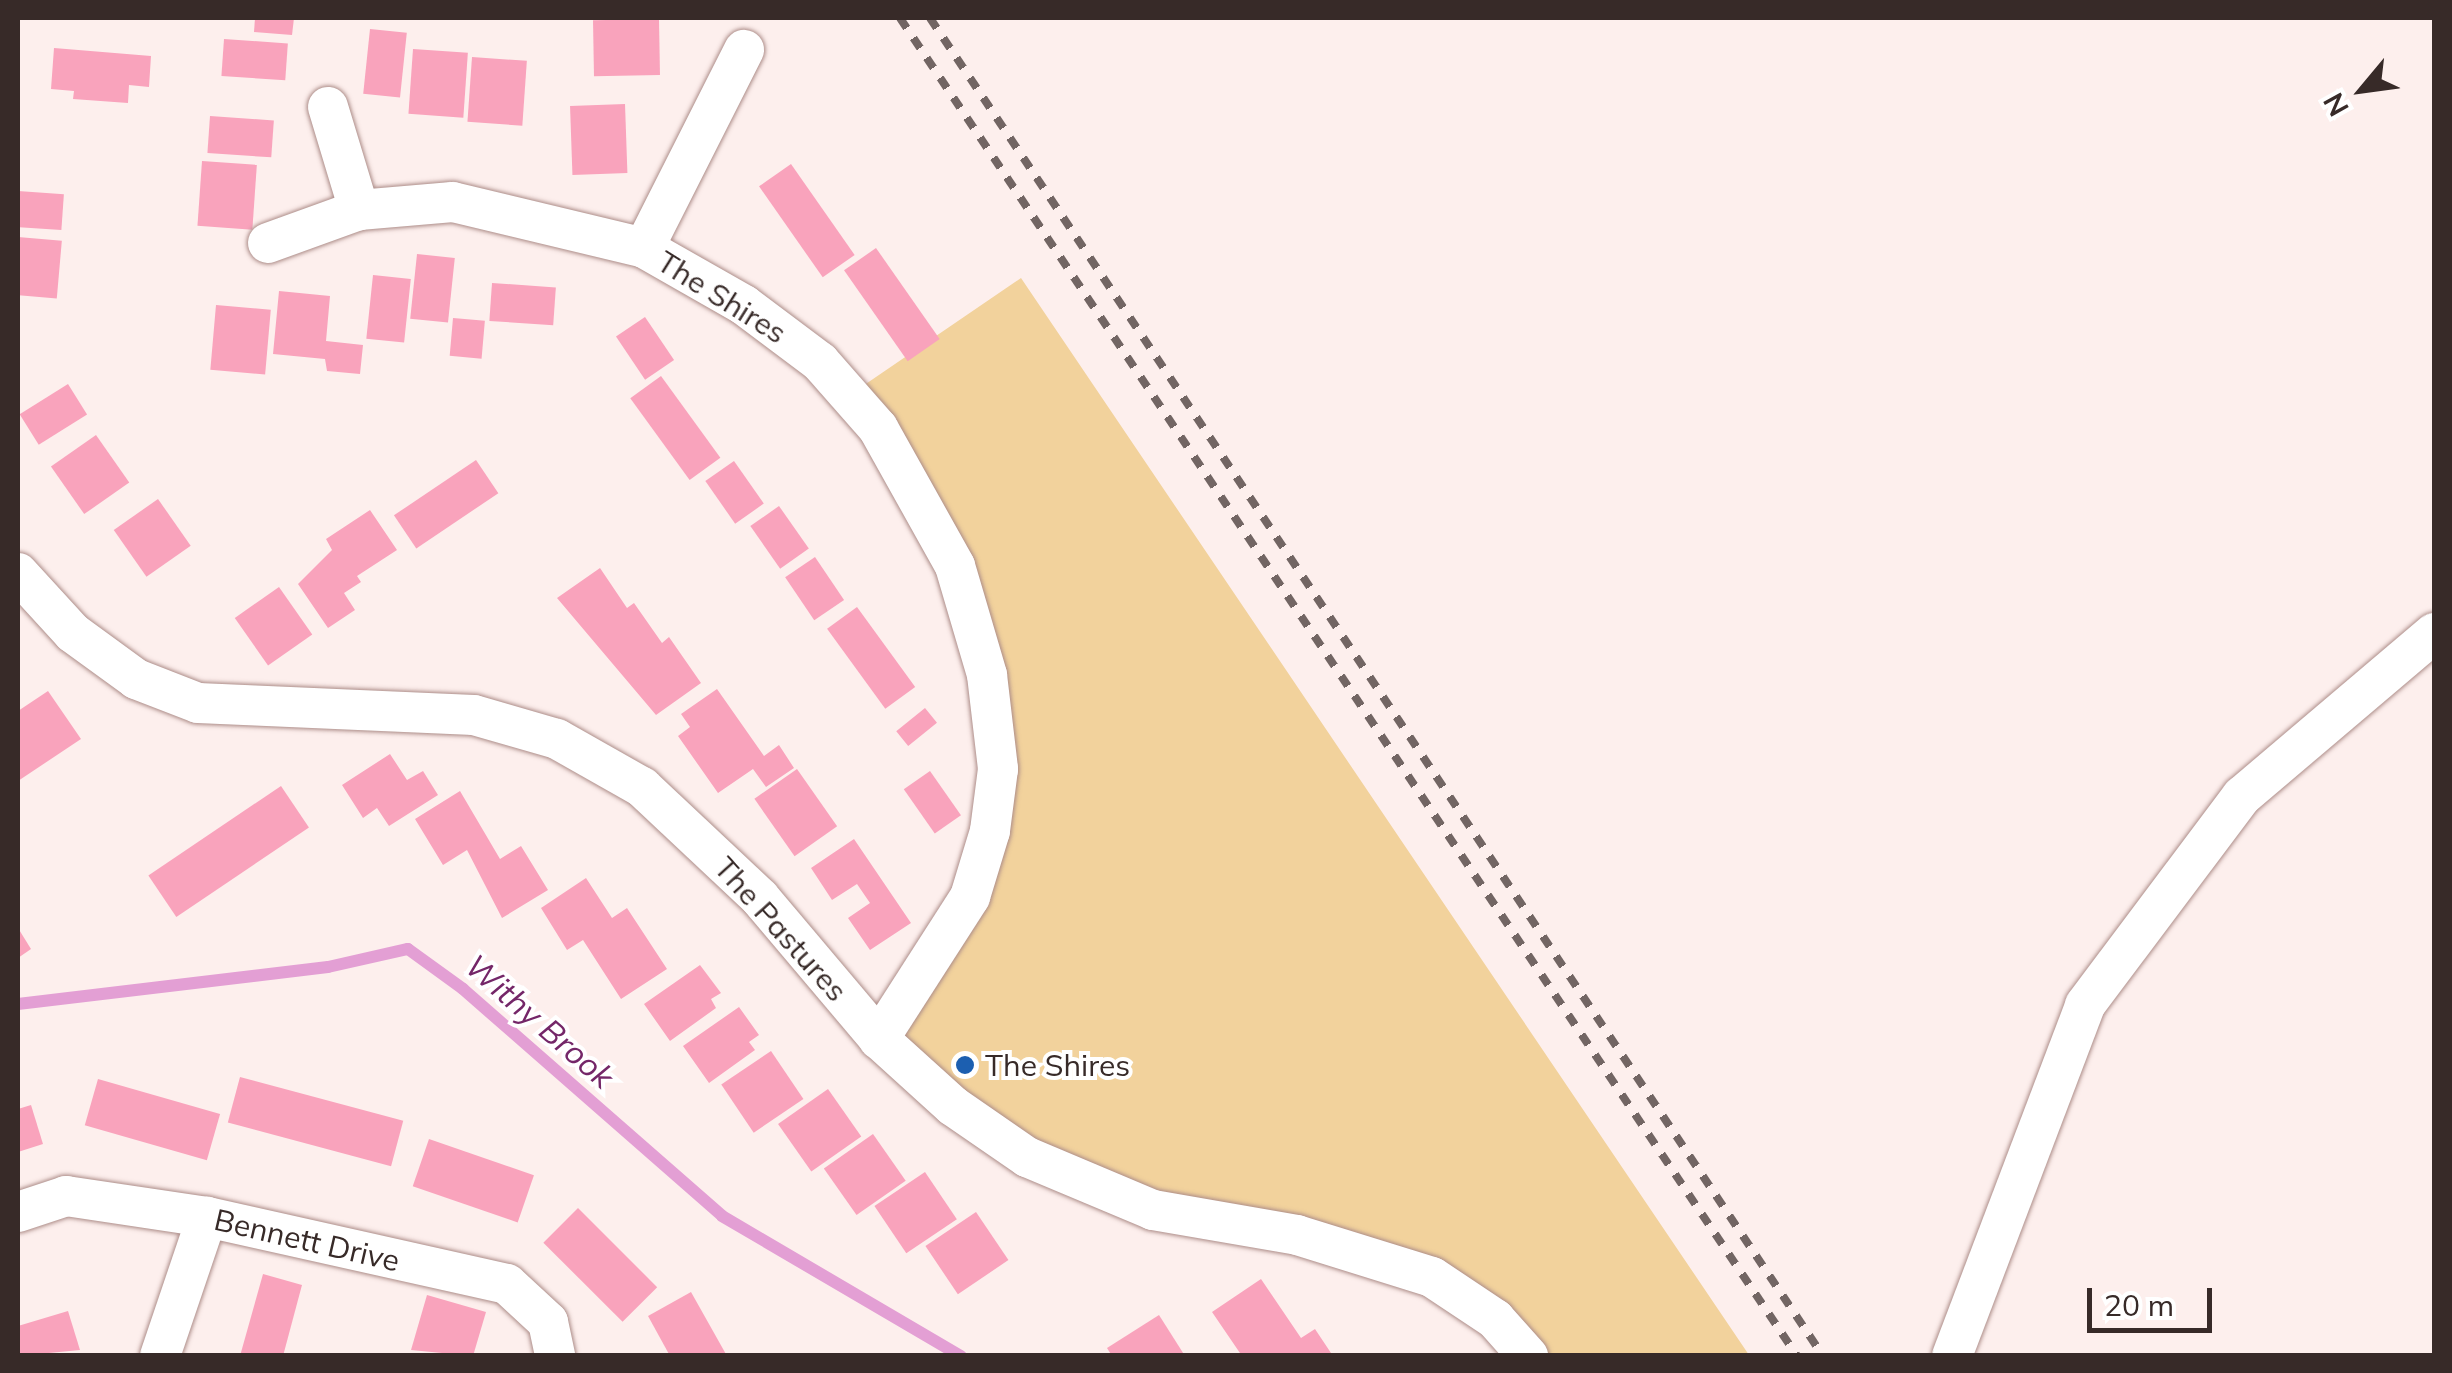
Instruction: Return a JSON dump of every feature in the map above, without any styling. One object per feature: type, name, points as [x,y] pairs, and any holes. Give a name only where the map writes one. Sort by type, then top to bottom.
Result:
[{"type":"street","name":"The Shires","points":[[644,248],[744,50]]},
{"type":"street","points":[[328,107],[359,210]]},
{"type":"street","name":"The Shires","points":[[268,243],[359,210],[453,202],[644,248],[744,305],[820,362],[904,467],[955,566],[987,675],[998,769],[990,831],[970,897],[879,1039]]},
{"type":"street","name":"The Pastures","points":[[18,573],[73,633],[136,679],[198,702],[474,715],[558,739],[642,787],[760,898],[879,1039],[954,1106],[1027,1156],[1153,1210],[1297,1235],[1432,1277],[1495,1319],[1528,1356]]},
{"type":"street","points":[[1952,1356],[2085,1006],[2242,796],[2434,632]]},
{"type":"street","name":"Bennett Drive","points":[[18,1212],[66,1196],[207,1217],[508,1284],[548,1322],[555,1356]]},
{"type":"street","points":[[160,1356],[207,1217]]},
{"type":"shaded area","points":[[1021,278],[1749,1355],[1537,1355],[1495,1307],[1153,1210],[1025,1149],[877,1032],[970,889],[998,769],[963,584],[854,392]]},
{"type":"building","points":[[255,18],[294,18],[292,35],[254,32]]},
{"type":"building","points":[[659,19],[660,75],[594,76],[593,20]]},
{"type":"building","points":[[370,29],[407,33],[400,98],[363,94]]},
{"type":"building","points":[[224,39],[288,43],[285,80],[221,76]]},
{"type":"building","points":[[54,48],[151,56],[149,87],[129,85],[128,103],[73,99],[74,91],[51,89]]},
{"type":"building","points":[[413,49],[468,53],[463,118],[408,114]]},
{"type":"building","points":[[472,57],[527,61],[522,126],[467,122]]},
{"type":"building","points":[[625,104],[627,173],[572,175],[570,106]]},
{"type":"building","points":[[210,116],[274,120],[271,157],[207,153]]},
{"type":"building","points":[[202,161],[257,165],[252,230],[197,226]]},
{"type":"building","points":[[791,164],[855,255],[823,277],[759,186]]},
{"type":"building","points":[[18,191],[64,194],[61,230],[18,227]]},
{"type":"building","points":[[18,237],[62,241],[57,299],[18,295]]},
{"type":"building","points":[[876,248],[940,339],[908,361],[844,270]]},
{"type":"building","points":[[417,254],[455,258],[448,323],[410,319]]},
{"type":"building","points":[[373,275],[411,279],[404,343],[366,339]]},
{"type":"building","points":[[492,283],[556,287],[553,325],[489,321]]},
{"type":"building","points":[[279,291],[330,296],[326,341],[363,345],[360,374],[327,371],[325,359],[273,354]]},
{"type":"building","points":[[216,305],[271,310],[265,375],[210,370]]},
{"type":"building","points":[[645,317],[674,360],[645,380],[616,337]]},
{"type":"building","points":[[453,318],[485,321],[482,359],[450,356]]},
{"type":"building","points":[[661,376],[720,458],[690,480],[630,398]]},
{"type":"building","points":[[68,384],[87,415],[39,445],[20,414]]},
{"type":"building","points":[[96,435],[129,483],[84,514],[51,467]]},
{"type":"building","points":[[476,460],[498,493],[416,549],[394,515]]},
{"type":"building","points":[[734,461],[764,504],[735,524],[705,481]]},
{"type":"building","points":[[158,499],[191,546],[146,577],[114,530]]},
{"type":"building","points":[[779,506],[809,549],[780,569],[750,526]]},
{"type":"building","points":[[370,510],[397,550],[357,576],[361,582],[344,593],[355,610],[328,628],[298,584],[332,550],[326,539]]},
{"type":"building","points":[[815,557],[844,600],[814,620],[785,577]]},
{"type":"building","points":[[600,568],[627,608],[634,603],[662,643],[669,637],[701,683],[656,715],[557,598]]},
{"type":"building","points":[[279,587],[312,635],[268,665],[235,618]]},
{"type":"building","points":[[857,607],[915,687],[885,709],[827,629]]},
{"type":"building","points":[[717,689],[764,756],[779,745],[794,768],[766,787],[753,769],[718,793],[678,736],[690,727],[681,714]]},
{"type":"building","points":[[48,691],[81,739],[18,781],[18,711]]},
{"type":"building","points":[[925,708],[937,723],[908,746],[896,731]]},
{"type":"building","points":[[390,754],[407,780],[423,771],[438,795],[389,826],[377,808],[363,818],[342,785]]},
{"type":"building","points":[[797,769],[837,826],[795,856],[754,799]]},
{"type":"building","points":[[930,771],[961,815],[935,834],[904,789]]},
{"type":"building","points":[[281,786],[309,827],[176,917],[148,875]]},
{"type":"building","points":[[460,791],[500,859],[521,846],[548,890],[502,918],[467,850],[443,865],[415,819]]},
{"type":"building","points":[[854,839],[911,923],[870,950],[848,918],[870,903],[857,884],[832,900],[811,868]]},
{"type":"building","points":[[586,878],[612,918],[627,908],[667,969],[621,999],[583,940],[567,950],[541,908]]},
{"type":"building","points":[[18,928],[31,949],[18,958]]},
{"type":"building","points":[[700,965],[721,993],[711,999],[716,1008],[670,1041],[644,1004]]},
{"type":"building","points":[[739,1007],[759,1035],[749,1042],[755,1050],[709,1083],[683,1046]]},
{"type":"building","points":[[771,1051],[803,1099],[754,1133],[721,1085]]},
{"type":"building","points":[[240,1077],[403,1121],[391,1166],[228,1122]]},
{"type":"building","points":[[98,1079],[220,1114],[207,1160],[85,1125]]},
{"type":"building","points":[[828,1089],[861,1137],[811,1171],[778,1124]]},
{"type":"building","points":[[31,1105],[43,1144],[18,1152],[18,1109]]},
{"type":"building","points":[[873,1134],[906,1181],[857,1215],[824,1168]]},
{"type":"building","points":[[429,1139],[534,1175],[518,1222],[413,1186]]},
{"type":"building","points":[[925,1172],[957,1219],[906,1253],[874,1206]]},
{"type":"building","points":[[578,1208],[657,1287],[623,1322],[543,1243]]},
{"type":"building","points":[[976,1212],[1008,1260],[958,1294],[925,1246]]},
{"type":"building","points":[[263,1274],[302,1285],[283,1356],[240,1356]]},
{"type":"building","points":[[1261,1279],[1301,1338],[1315,1329],[1333,1356],[1242,1356],[1212,1312]]},
{"type":"building","points":[[691,1292],[727,1356],[670,1356],[648,1316]]},
{"type":"building","points":[[427,1295],[486,1312],[473,1356],[411,1350]]},
{"type":"building","points":[[68,1311],[80,1350],[18,1356],[18,1326]]},
{"type":"building","points":[[1159,1315],[1185,1356],[1112,1356],[1107,1348]]},
{"type":"waterway","name":"Withy Brook","points":[[18,1004],[328,967],[408,949],[463,989],[722,1216],[961,1356]]},
{"type":"railway","points":[[900,18],[1797,1356]]},
{"type":"railway","points":[[930,18],[1823,1356]]},
{"type":"place","name":"The Shires","points":[[965,1065]]}]
